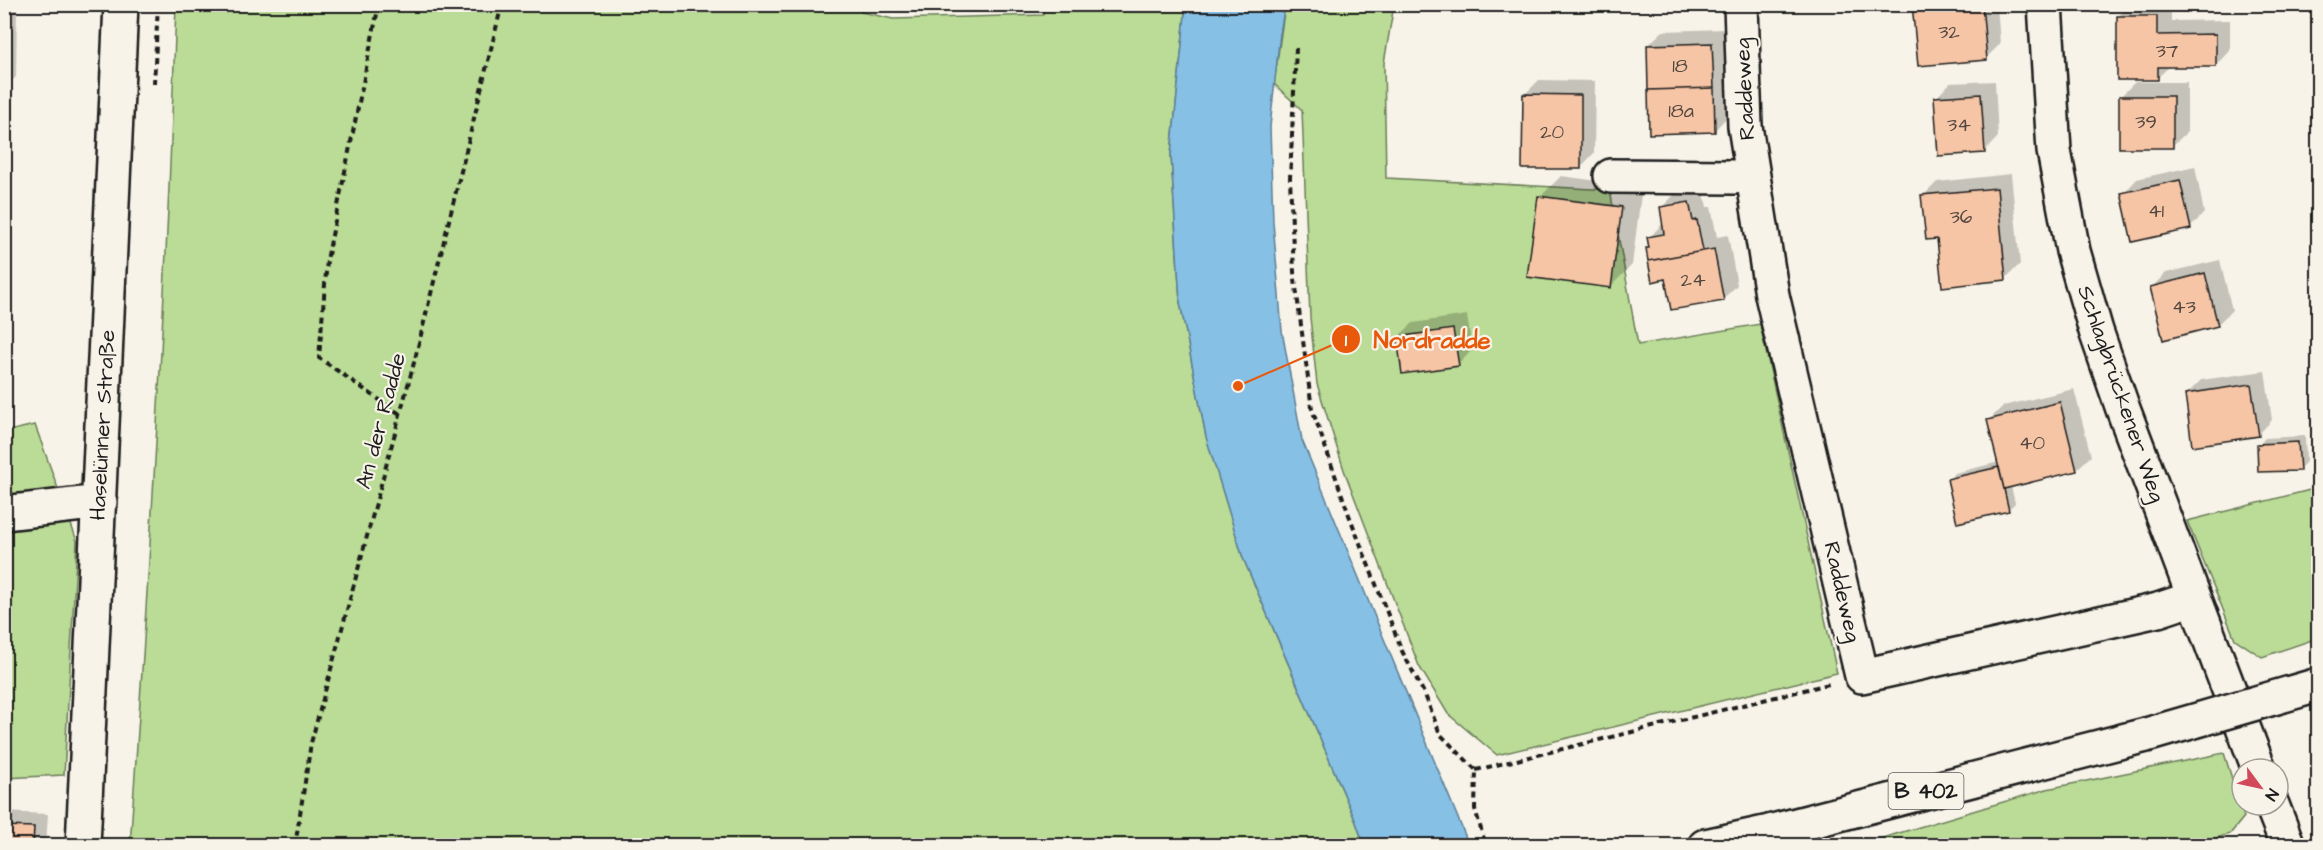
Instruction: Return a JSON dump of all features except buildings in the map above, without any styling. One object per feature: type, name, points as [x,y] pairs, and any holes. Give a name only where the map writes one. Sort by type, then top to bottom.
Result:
[{"type":"street","name":"Haselünner Straße","points":[[83,846],[121,4]]},
{"type":"street","name":"Raddeweg","points":[[1742,4],[1745,126],[1772,295],[1862,676]]},
{"type":"street","name":"Schlagbrückener Weg","points":[[2045,4],[2054,151],[2073,251],[2096,331],[2123,409],[2254,757]]},
{"type":"street","points":[[1611,177],[1734,177],[1752,174]]},
{"type":"street","points":[[4,513],[100,502]]},
{"type":"street","points":[[1862,676],[2158,610],[2194,598]]},
{"type":"street","name":"B 402","points":[[1705,846],[1769,832],[2145,735],[2319,685]]},
{"type":"street","points":[[2277,817],[2288,846]]},
{"type":"path","points":[[379,4],[327,260],[319,358],[400,414]]},
{"type":"path","name":"An der Radde","points":[[295,846],[311,743],[400,414],[502,4]]},
{"type":"path","points":[[1296,48],[1290,178],[1294,272],[1312,409],[1349,515],[1402,651],[1425,696],[1440,734],[1476,770],[1475,809],[1486,846]]},
{"type":"path","points":[[1476,770],[1862,676]]},
{"type":"green space","points":[[864,4],[861,12],[893,19],[1043,15],[1045,5],[1186,5],[1171,155],[1180,302],[1206,436],[1243,558],[1364,845],[130,846],[157,425],[176,5]]},
{"type":"green space","points":[[1285,5],[1394,5],[1384,63],[1386,178],[1610,190],[1638,345],[1760,324],[1837,673],[1497,755],[1448,714],[1419,666],[1344,470],[1317,384],[1310,317],[1302,110],[1274,84]]},
{"type":"green space","points":[[35,425],[77,541],[64,775],[5,778],[4,432]]},
{"type":"green space","points":[[2318,488],[2318,638],[2262,657],[2235,639],[2187,521]]},
{"type":"green space","points":[[2224,753],[2230,772],[2230,817],[2244,817],[2230,834],[2192,845],[1859,845],[2047,789]]},
{"type":"water","points":[[1186,5],[1285,5],[1270,127],[1273,222],[1282,331],[1302,440],[1469,845],[1364,845],[1243,558],[1206,437],[1180,302],[1171,155]]},
{"type":"place","name":"Nordradde","points":[[1238,386]]}]
